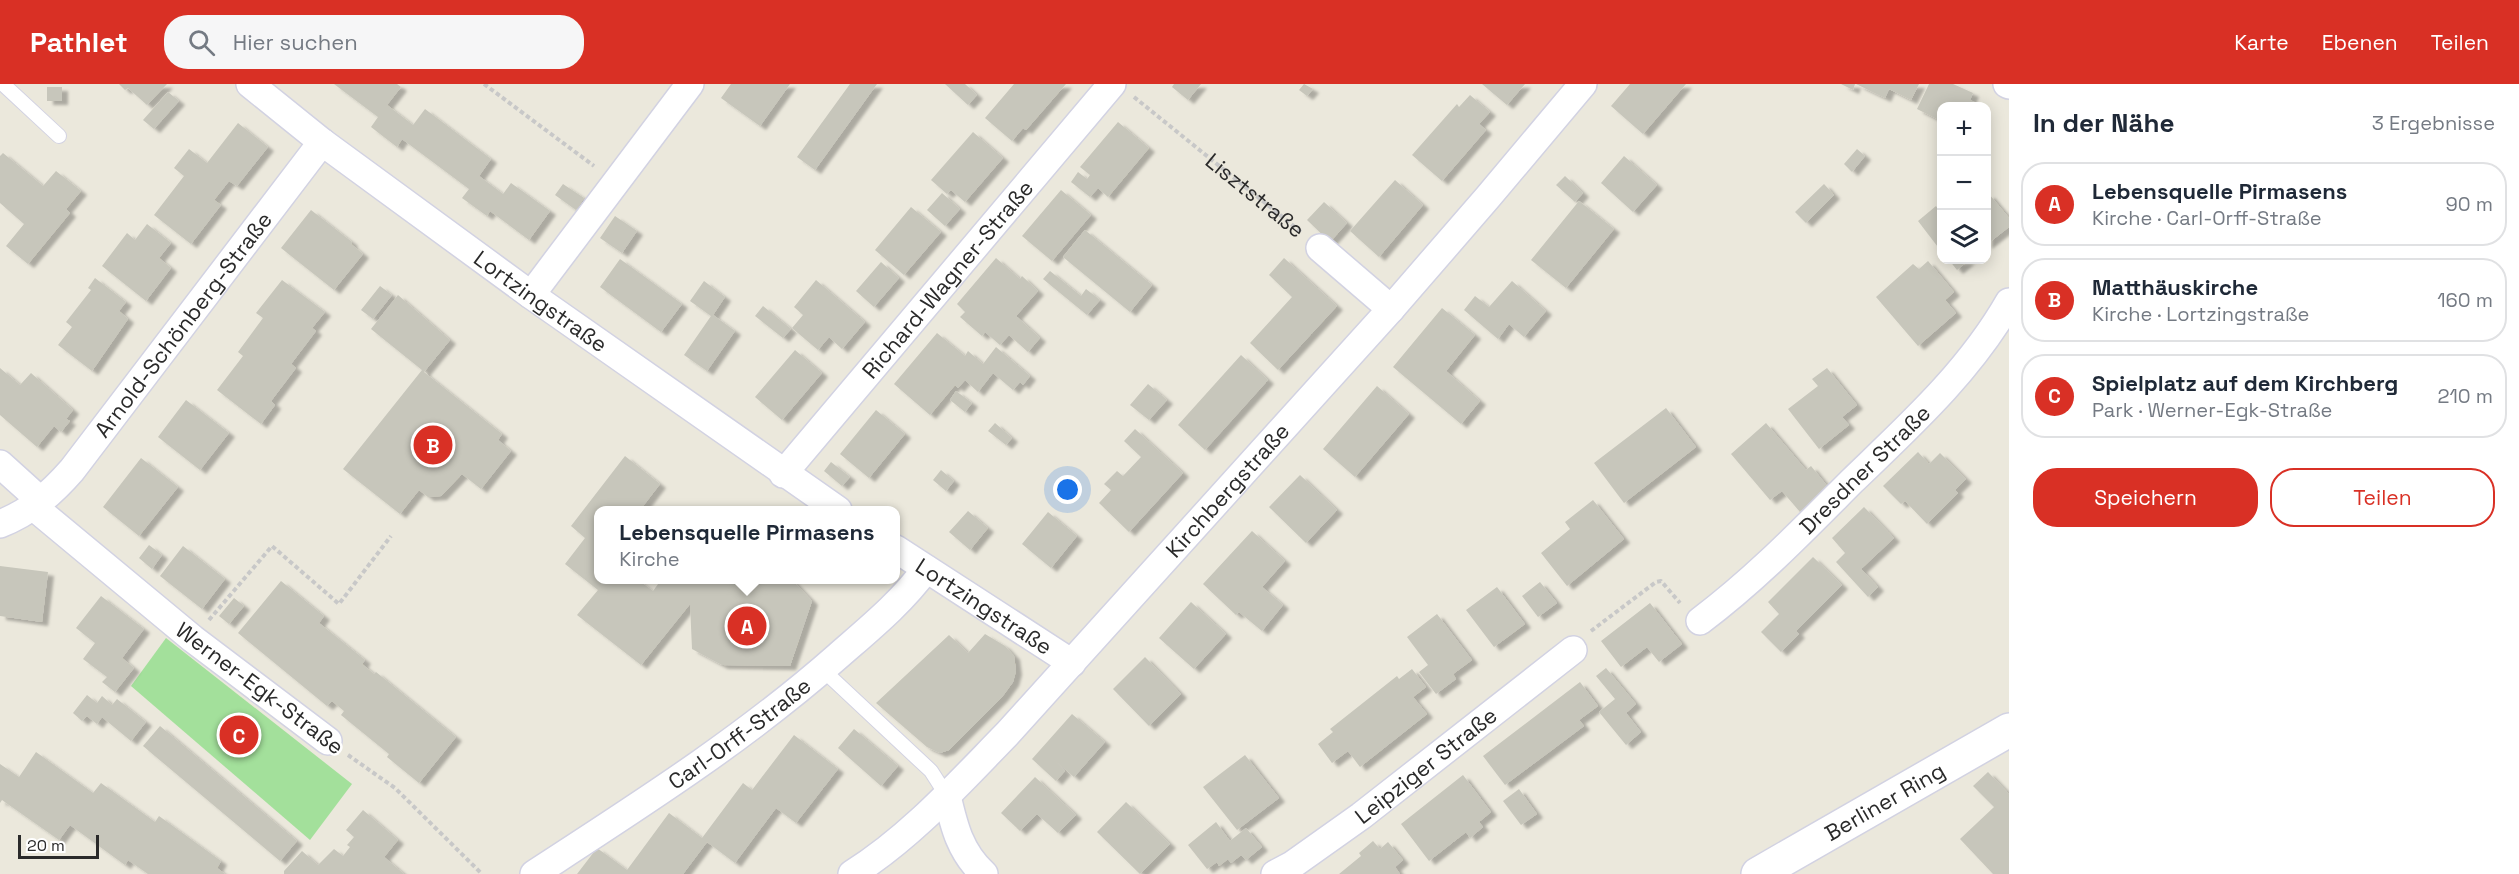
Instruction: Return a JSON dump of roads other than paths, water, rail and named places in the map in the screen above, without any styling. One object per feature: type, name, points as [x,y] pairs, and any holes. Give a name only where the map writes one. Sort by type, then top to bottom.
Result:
[{"type":"street","points":[[531,295],[690,84]]},
{"type":"street","name":"Kirchbergstraße","points":[[852,874],[901,838],[947,796],[1072,663],[1391,309],[1582,84]]},
{"type":"street","name":"Richard-Wagner-Straße","points":[[783,474],[1119,87]]},
{"type":"street","name":"Lortzingstraße","points":[[267,89],[322,142],[531,295],[783,474],[832,506]]},
{"type":"street","name":"Arnold-Schönberg-Straße","points":[[0,524],[38,504],[72,470],[322,142]]},
{"type":"street","name":"Lisztstraße","points":[[1320,248],[1391,309]]},
{"type":"street","name":"Dresdner Straße","points":[[1700,621],[1752,580],[1923,412],[1980,346],[2009,302]]},
{"type":"street","points":[[0,464],[38,504]]},
{"type":"street","name":"Werner-Egk-Straße","points":[[38,504],[193,639],[328,741]]},
{"type":"street","name":"Lortzingstraße","points":[[900,552],[1072,663]]},
{"type":"street","name":"Carl-Orff-Straße","points":[[534,874],[681,779],[747,732],[893,608],[926,569]]},
{"type":"street","name":"Leipziger Straße","points":[[1275,874],[1292,865],[1361,816],[1573,650]]},
{"type":"street","name":"Berliner Ring","points":[[1758,874],[2009,730]]},
{"type":"street","points":[[947,796],[963,851],[982,874]]},
{"type":"lane","points":[[3,84],[59,136]]},
{"type":"lane","points":[[822,670],[931,771],[947,796]]},
{"type":"place","name":"Matthäuskirche","points":[[433,445]]},
{"type":"place","name":"Lebensquelle Pirmasens","points":[[747,626]]},
{"type":"place","name":"Spielplatz auf dem Kirchberg","points":[[239,735]]}]
